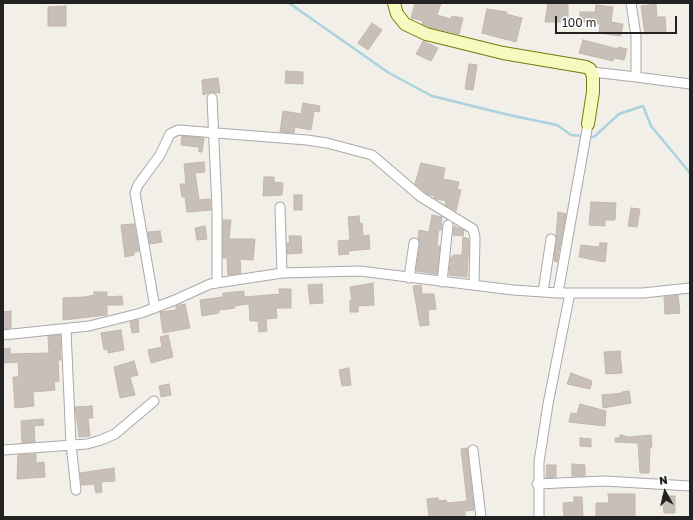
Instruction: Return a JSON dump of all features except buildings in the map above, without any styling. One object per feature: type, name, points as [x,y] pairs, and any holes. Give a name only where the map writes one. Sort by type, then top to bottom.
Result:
[{"type":"street","points":[[394,3],[397,14],[405,24],[426,34],[503,53],[586,67],[592,72],[690,84]]},
{"type":"street","points":[[631,3],[636,36],[636,77]]},
{"type":"street","points":[[558,293],[586,141],[593,92],[592,72]]},
{"type":"street","points":[[212,98],[217,214],[217,282]]},
{"type":"street","points":[[155,308],[136,204],[136,189],[157,161],[170,134],[178,130],[307,140],[327,143],[372,155],[421,197],[474,229],[474,285]]},
{"type":"street","points":[[280,207],[282,273]]},
{"type":"street","points":[[442,282],[448,225]]},
{"type":"street","points":[[543,292],[551,239]]},
{"type":"street","points":[[409,278],[414,244]]},
{"type":"street","points":[[3,335],[66,330],[89,326],[155,308],[217,282],[282,273],[360,271],[442,282],[558,293],[643,293],[690,288]]},
{"type":"street","points":[[539,517],[537,484],[548,404],[570,293]]},
{"type":"street","points":[[66,330],[71,444],[76,490]]},
{"type":"street","points":[[3,450],[87,444],[116,434],[154,401]]},
{"type":"street","points":[[473,450],[481,517]]},
{"type":"street","points":[[537,484],[604,481],[690,486]]},
{"type":"waterway","points":[[289,3],[389,73],[432,96],[557,125],[571,135],[594,137],[619,114],[643,106],[651,126],[690,173]]}]
